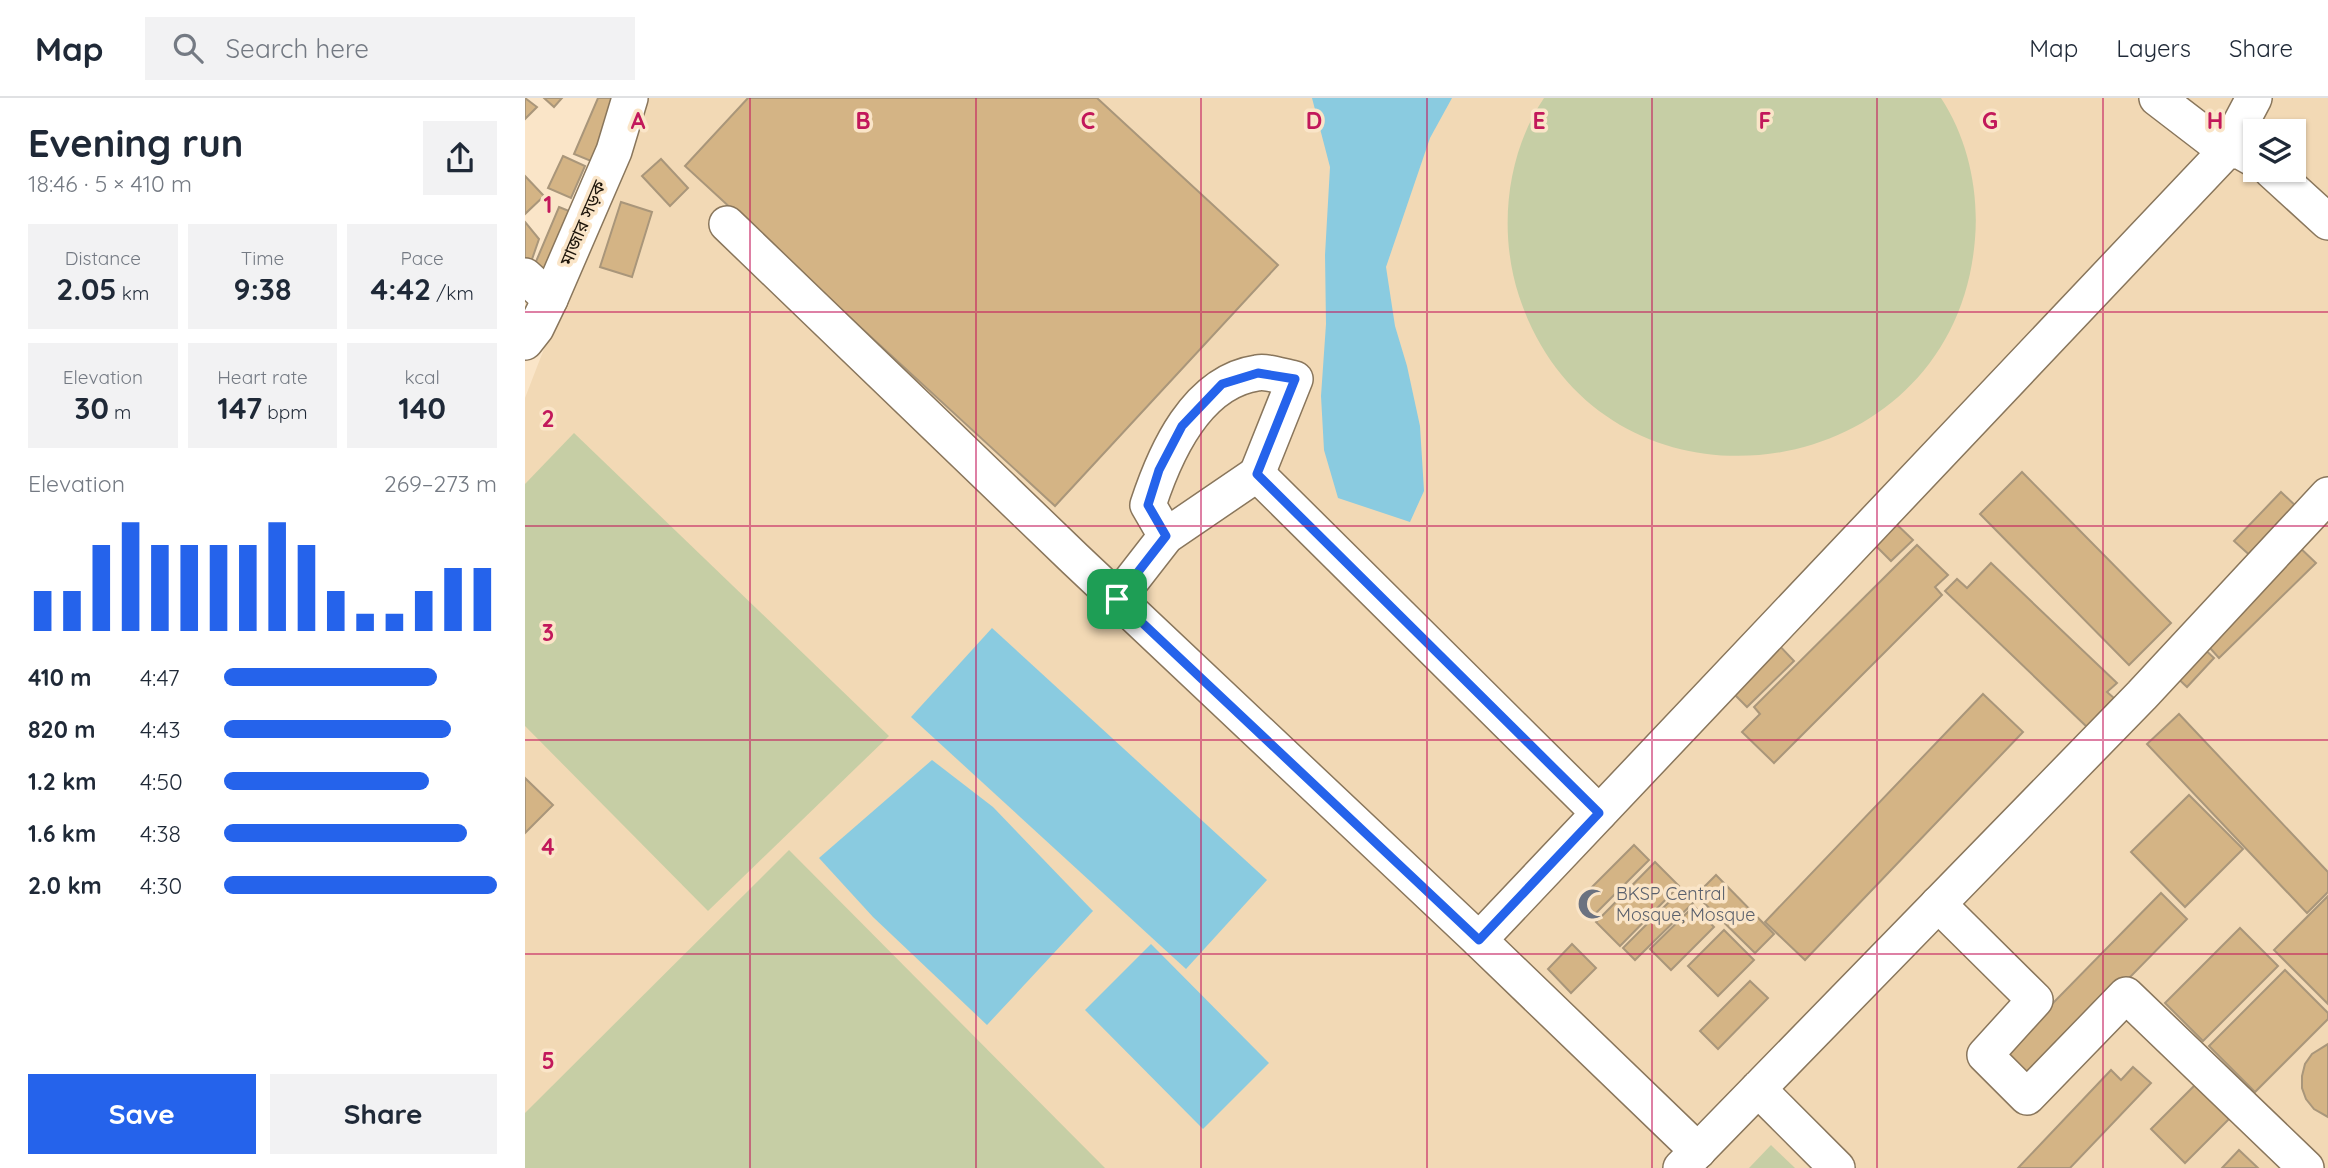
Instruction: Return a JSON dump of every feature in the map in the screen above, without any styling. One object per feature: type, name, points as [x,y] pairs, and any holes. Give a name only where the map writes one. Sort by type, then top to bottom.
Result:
[{"type":"street","name":"মাজার সড়ক","points":[[525,342],[536,328],[550,299],[614,151],[630,98]]},
{"type":"street","points":[[2157,98],[2241,155]]},
{"type":"street","points":[[1479,940],[1599,813],[2241,155],[2254,98]]},
{"type":"street","points":[[2284,182],[2328,222]]},
{"type":"street","points":[[727,224],[1117,599],[1479,940],[1689,1159],[2142,695],[2328,495]]},
{"type":"street","points":[[525,276],[550,299]]},
{"type":"street","points":[[1117,599],[1166,536],[1257,474],[1295,379],[1258,373],[1222,384],[1182,426],[1159,470],[1148,505],[1166,536]]},
{"type":"street","points":[[1257,474],[1599,813]]},
{"type":"street","points":[[1938,904],[2035,1000],[1985,1055],[2027,1097],[2126,995],[2306,1168]]},
{"type":"street","points":[[1758,1089],[1837,1168]]},
{"type":"shaded area","points":[[641,98],[2328,98],[2328,1168],[525,1168],[525,398]]},
{"type":"green space","points":[[1544,98],[1941,98],[1965,148],[1975,202],[1975,239],[1953,324],[1907,389],[1843,433],[1769,454],[1693,452],[1621,425],[1561,374],[1519,296],[1512,271],[1509,194],[1521,144]]},
{"type":"green space","points":[[574,433],[889,736],[708,911],[525,726],[525,484]]},
{"type":"green space","points":[[789,850],[1105,1168],[525,1168],[525,1113]]},
{"type":"green space","points":[[1771,1145],[1795,1168],[1749,1168]]},
{"type":"water","points":[[1312,98],[1452,98],[1430,138],[1386,267],[1395,326],[1420,426],[1424,491],[1410,522],[1338,498],[1324,450],[1321,396],[1326,324],[1325,255],[1330,167]]},
{"type":"water","points":[[992,628],[1267,880],[1186,969],[911,717]]},
{"type":"water","points":[[932,760],[993,807],[1093,911],[987,1025],[873,917],[819,858]]},
{"type":"water","points":[[1151,944],[1269,1063],[1203,1129],[1085,1010]]},
{"type":"building","points":[[525,98],[537,107],[525,119]]},
{"type":"building","points":[[544,98],[562,98],[554,107]]},
{"type":"building","points":[[598,98],[617,98],[591,161],[574,154]]},
{"type":"building","points":[[748,98],[1097,98],[1278,265],[1055,506],[685,166]]},
{"type":"building","points":[[563,156],[585,166],[571,198],[548,188]]},
{"type":"building","points":[[661,159],[688,188],[670,206],[642,176]]},
{"type":"building","points":[[525,176],[544,196],[525,214]]},
{"type":"building","points":[[621,202],[652,212],[632,277],[600,267]]},
{"type":"building","points":[[559,207],[574,213],[547,278],[532,271]]},
{"type":"building","points":[[525,222],[539,239],[529,268],[525,264]]},
{"type":"building","points":[[2022,472],[2171,623],[2129,665],[1980,514]]},
{"type":"building","points":[[2281,492],[2300,510],[2254,559],[2234,541]]},
{"type":"building","points":[[1889,517],[1913,540],[1891,561],[1868,538]]},
{"type":"building","points":[[2296,544],[2316,563],[2219,658],[2201,638]]},
{"type":"building","points":[[1917,545],[1948,575],[1935,587],[1942,595],[1774,763],[1742,732],[1760,714],[1754,707]]},
{"type":"building","points":[[1991,563],[2117,683],[2107,692],[2114,698],[2087,727],[1945,591],[1957,579],[1967,588]]},
{"type":"building","points":[[1776,642],[1794,661],[1747,707],[1729,689]]},
{"type":"building","points":[[2198,643],[2214,658],[2187,687],[2171,672]]},
{"type":"building","points":[[1983,694],[2023,732],[1805,960],[1765,922]]},
{"type":"building","points":[[2179,714],[2328,872],[2328,892],[2307,913],[2147,744]]},
{"type":"building","points":[[525,778],[553,805],[525,833]]},
{"type":"building","points":[[2189,795],[2243,849],[2185,907],[2131,852]]},
{"type":"building","points":[[1634,845],[1649,860],[1595,914],[1580,899]]},
{"type":"building","points":[[1655,862],[1679,886],[1620,946],[1596,922]]},
{"type":"building","points":[[1716,875],[1774,934],[1755,953],[1696,895]]},
{"type":"building","points":[[1681,890],[1693,903],[1635,960],[1623,948]]},
{"type":"building","points":[[2161,893],[2187,919],[2029,1080],[2003,1054]]},
{"type":"building","points":[[2328,896],[2328,1004],[2274,950]]},
{"type":"building","points":[[1694,906],[1714,927],[1671,970],[1650,949]]},
{"type":"building","points":[[2240,928],[2278,966],[2203,1041],[2165,1003]]},
{"type":"building","points":[[1724,930],[1754,960],[1718,996],[1688,966]]},
{"type":"building","points":[[1572,944],[1596,968],[1571,993],[1548,969]]},
{"type":"building","points":[[2285,970],[2328,1013],[2328,1019],[2255,1092],[2209,1046]]},
{"type":"building","points":[[1750,981],[1768,998],[1718,1049],[1700,1031]]},
{"type":"building","points":[[2328,1044],[2328,1117],[2314,1109],[2306,1099],[2302,1076],[2305,1064],[2312,1054]]},
{"type":"building","points":[[2133,1067],[2151,1083],[2070,1168],[2018,1168],[2111,1070],[2121,1080]]},
{"type":"building","points":[[2195,1085],[2229,1119],[2185,1163],[2151,1129]]},
{"type":"building","points":[[2239,1150],[2258,1168],[2222,1168]]},
{"type":"place","name":"BKSP Central Mosque, Mosque","points":[[1593,904]]},
{"type":"route","points":[[1258,373],[1295,379],[1257,474],[1599,813],[1479,940],[1117,599],[1166,536],[1148,505],[1159,470],[1182,426],[1222,384],[1258,373]]}]
